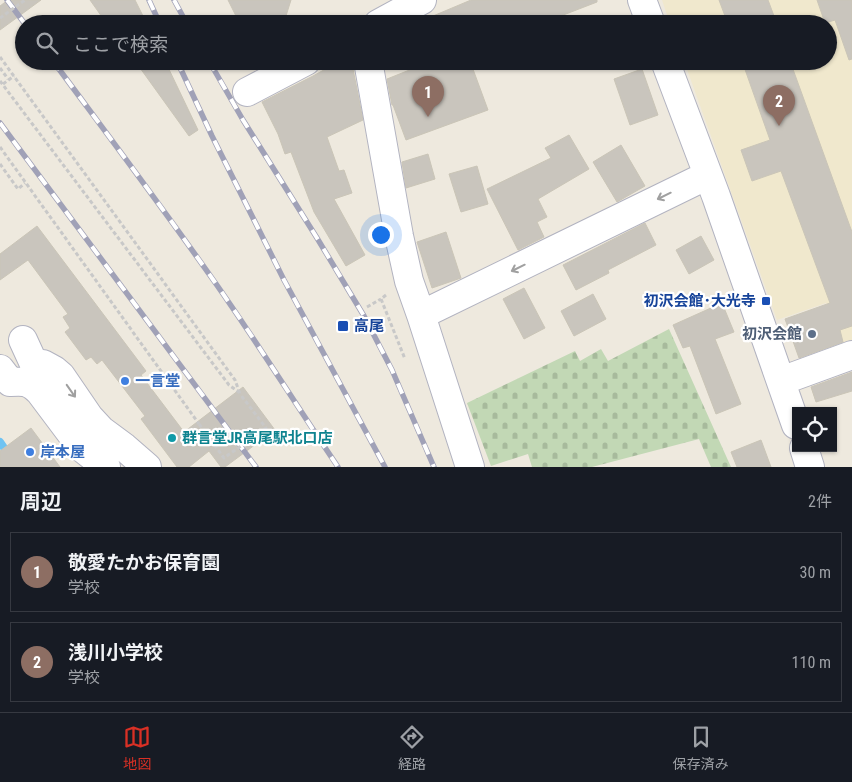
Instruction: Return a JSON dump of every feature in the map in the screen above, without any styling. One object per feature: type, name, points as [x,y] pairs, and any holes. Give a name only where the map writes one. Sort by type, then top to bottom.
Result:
[{"type":"street","points":[[394,15],[422,0]]},
{"type":"street","points":[[642,0],[648,15]]},
{"type":"street","points":[[247,92],[289,70]]},
{"type":"street","points":[[370,70],[399,236],[409,281],[470,467]]},
{"type":"street","points":[[668,70],[716,196],[792,413]]},
{"type":"street","points":[[421,315],[708,175]]},
{"type":"street","points":[[23,340],[34,364]]},
{"type":"street","points":[[781,381],[852,356]]},
{"type":"street","points":[[3,380],[34,364],[43,364],[54,370],[61,376],[89,417],[101,430],[147,467]]},
{"type":"street","points":[[3,380],[24,381],[33,385],[82,448],[106,467]]},
{"type":"street","points":[[805,452],[810,467]]},
{"type":"path","points":[[0,18],[25,0]]},
{"type":"path","points":[[0,57],[235,380],[240,394]]},
{"type":"path","points":[[0,68],[8,79]]},
{"type":"path","points":[[0,147],[224,458],[266,428],[240,394],[229,385],[1,82],[14,76]]},
{"type":"path","points":[[0,164],[18,189],[25,183]]},
{"type":"path","points":[[367,308],[381,299]]},
{"type":"shaded area","points":[[662,0],[852,0],[852,355],[844,358],[826,303],[777,320],[687,70],[837,70],[837,15],[667,15]]},
{"type":"green space","points":[[669,329],[731,467],[711,467],[699,439],[592,467],[532,467],[528,454],[491,466],[467,403],[575,351],[580,361],[601,349],[608,361]]},
{"type":"building","points":[[8,0],[41,0],[20,15],[15,15],[15,19],[0,30],[0,6]]},
{"type":"building","points":[[90,0],[135,0],[142,15],[101,15]]},
{"type":"building","points":[[228,0],[291,0],[286,15],[236,15]]},
{"type":"building","points":[[471,0],[597,0],[597,2],[563,15],[435,15]]},
{"type":"building","points":[[719,0],[768,0],[774,15],[725,15]]},
{"type":"building","points":[[817,0],[852,0],[852,59],[849,60],[837,26],[837,15],[822,15]]},
{"type":"building","points":[[141,70],[169,70],[198,130],[189,136]]},
{"type":"building","points":[[324,70],[353,70],[363,120],[327,137],[339,171],[344,170],[352,193],[334,199],[365,255],[346,266],[314,212],[291,152],[285,154],[278,134],[262,102]]},
{"type":"building","points":[[410,70],[473,70],[488,110],[406,140],[392,105],[387,79]]},
{"type":"building","points":[[642,70],[658,115],[630,125],[614,79]]},
{"type":"building","points":[[745,70],[793,70],[852,232],[852,326],[840,330],[843,342],[799,358],[785,319],[830,303],[781,171],[752,181],[741,150],[770,140]]},
{"type":"building","points":[[569,135],[589,169],[538,199],[547,217],[537,222],[544,237],[518,250],[487,189],[551,158],[545,148]]},
{"type":"building","points":[[621,145],[645,186],[617,202],[593,162]]},
{"type":"building","points":[[428,154],[435,179],[406,188],[402,162]]},
{"type":"building","points":[[477,166],[488,204],[461,212],[449,174]]},
{"type":"building","points":[[645,223],[656,245],[608,270],[609,273],[576,290],[563,265]]},
{"type":"building","points":[[37,226],[146,371],[141,375],[184,432],[243,387],[275,430],[225,467],[221,467],[209,451],[189,467],[177,467],[141,419],[145,416],[102,360],[97,364],[91,357],[86,360],[65,332],[70,328],[63,317],[68,314],[28,260],[0,280],[0,254]]},
{"type":"building","points":[[446,232],[461,278],[432,288],[417,242]]},
{"type":"building","points":[[701,236],[714,260],[689,274],[676,250]]},
{"type":"building","points":[[524,288],[545,328],[524,339],[503,299]]},
{"type":"building","points":[[593,294],[606,319],[574,336],[561,311]]},
{"type":"building","points":[[722,303],[734,332],[715,339],[741,404],[716,414],[690,346],[683,348],[673,325]]},
{"type":"building","points":[[852,372],[852,391],[816,402],[811,387]]},
{"type":"building","points":[[31,428],[60,467],[0,467],[0,451]]},
{"type":"building","points":[[761,440],[771,467],[737,467],[731,452]]},
{"type":"waterway","points":[[0,442],[17,467]]},
{"type":"railway","points":[[7,0],[18,15]]},
{"type":"railway","points":[[149,0],[156,15]]},
{"type":"railway","points":[[174,0],[182,15]]},
{"type":"railway","points":[[60,70],[214,281],[338,467]]},
{"type":"railway","points":[[181,70],[284,280],[385,467]]},
{"type":"railway","points":[[214,70],[364,316],[392,370],[434,467]]},
{"type":"railway","points":[[0,123],[256,467]]},
{"type":"place","name":"敬愛たかお保育園","points":[[428,117]]},
{"type":"place","name":"浅川小学校","points":[[779,126]]},
{"type":"place","name":"初沢会館･大光寺","points":[[766,301]]},
{"type":"place","name":"高尾","points":[[343,326]]},
{"type":"place","name":"初沢会館","points":[[812,334]]},
{"type":"place","name":"一言堂","points":[[125,381]]},
{"type":"place","name":"群言堂JR高尾駅北口店","points":[[172,438]]},
{"type":"place","name":"岸本屋","points":[[30,452]]}]
